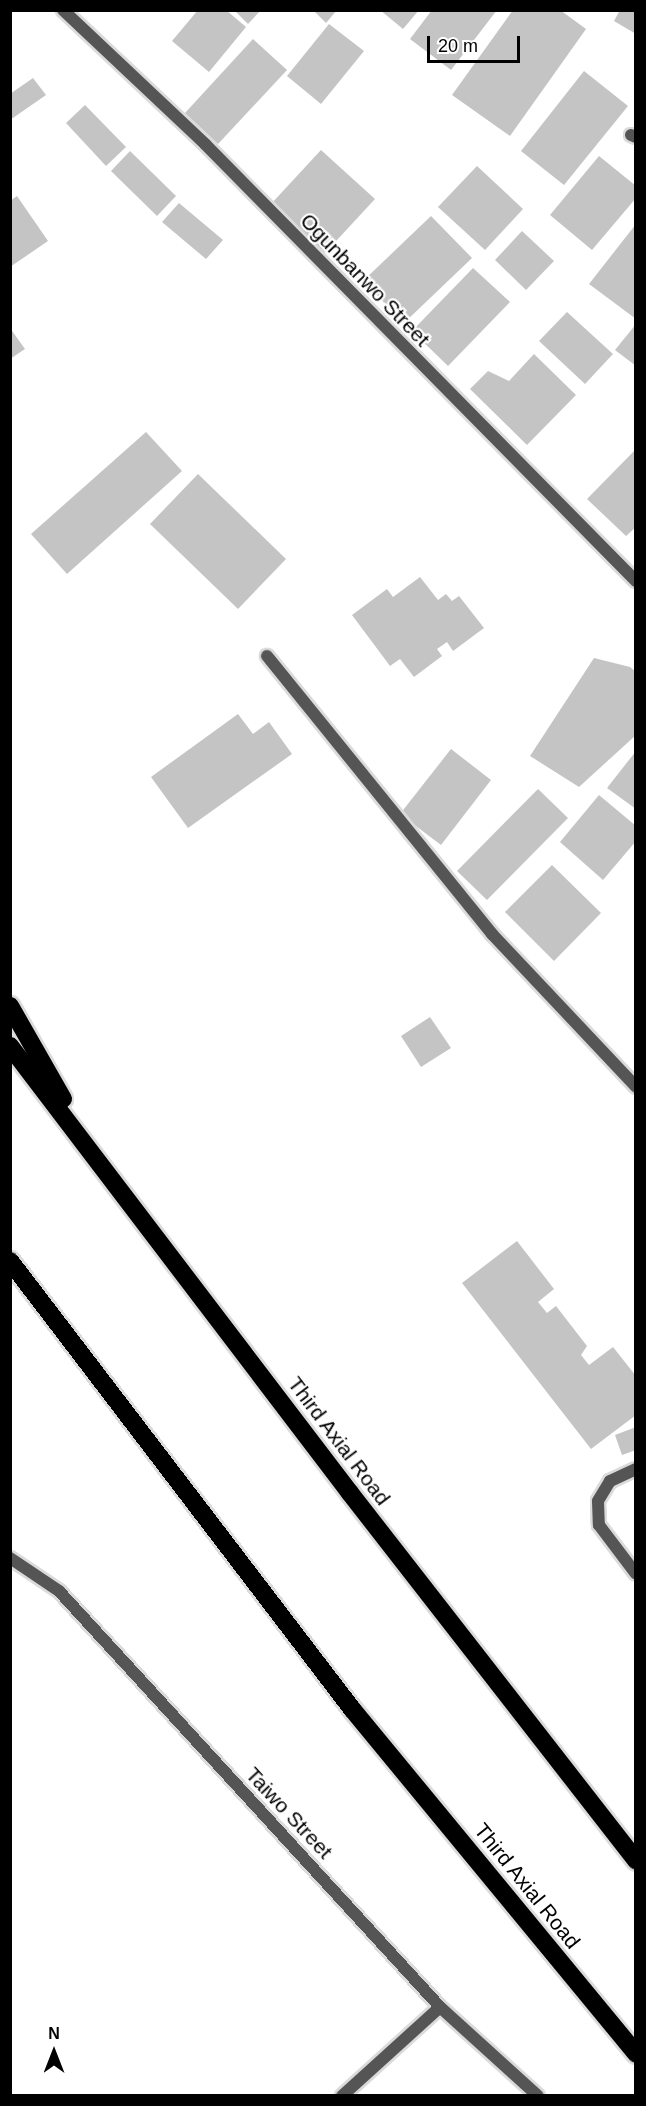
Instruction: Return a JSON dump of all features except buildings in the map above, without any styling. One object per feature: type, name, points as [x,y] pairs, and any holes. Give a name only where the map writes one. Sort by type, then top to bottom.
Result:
[{"type":"highway","points":[[10,1006],[92,1150]]},
{"type":"highway","name":"Third Axial Road","points":[[10,1046],[92,1150],[350,1493],[636,1861]]},
{"type":"highway","name":"Third Axial Road","points":[[10,1261],[352,1708],[636,2054]]},
{"type":"highway","points":[[10,1278],[72,1340]]},
{"type":"street","name":"Ogunbanwo Street","points":[[63,10],[205,144],[636,581]]},
{"type":"street","points":[[267,656],[492,934],[636,1087]]},
{"type":"street","points":[[636,1469],[610,1480],[598,1501],[599,1525],[636,1574]]},
{"type":"street","name":"Taiwo Street","points":[[10,1558],[59,1591],[440,2007],[538,2096]]},
{"type":"street","points":[[342,2096],[440,2007]]}]
